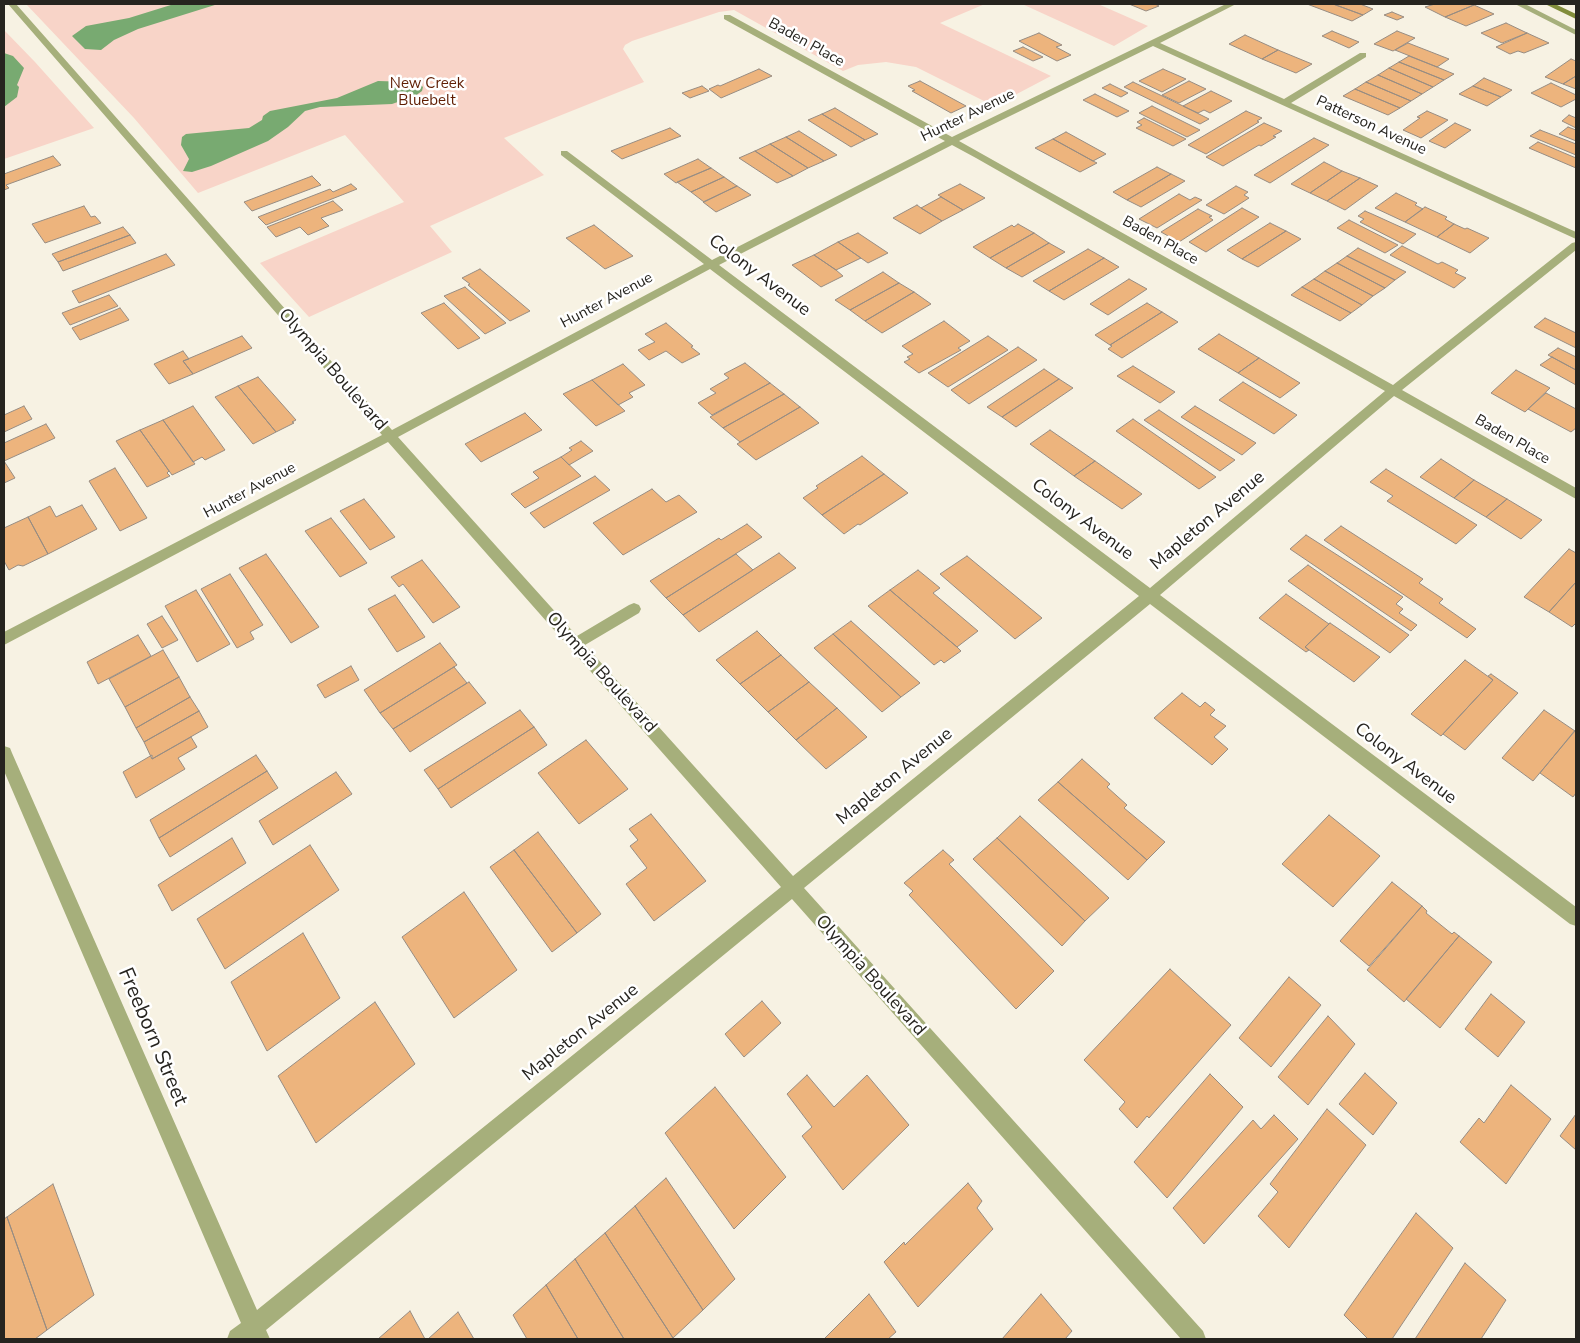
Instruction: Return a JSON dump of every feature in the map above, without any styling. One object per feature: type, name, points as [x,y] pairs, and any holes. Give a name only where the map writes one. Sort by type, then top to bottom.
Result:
[{"type":"main road","points":[[1549,4],[1576,17]]},
{"type":"street","name":"Olympia Boulevard","points":[[12,4],[154,164],[390,436],[1195,1339]]},
{"type":"street","name":"Hunter Avenue","points":[[4,639],[712,264],[952,141],[1232,4]]},
{"type":"street","points":[[1519,4],[1576,33]]},
{"type":"street","name":"Baden Place","points":[[727,17],[952,141],[1576,494]]},
{"type":"street","name":"Patterson Avenue","points":[[1153,43],[1576,236]]},
{"type":"street","points":[[1284,103],[1364,55]]},
{"type":"street","name":"Colony Avenue","points":[[564,153],[1576,918]]},
{"type":"street","name":"Mapleton Avenue","points":[[238,1339],[256,1333],[791,888],[1151,595],[1394,390],[1576,245]]},
{"type":"street","points":[[575,644],[634,609]]},
{"type":"street","name":"Freeborn Street","points":[[4,753],[256,1333]]},
{"type":"green space","name":"New Creek Bluebelt","points":[[26,4],[985,4],[940,23],[1051,76],[994,106],[916,67],[886,62],[858,65],[843,71],[734,10],[719,12],[625,45],[623,49],[644,82],[504,138],[544,175],[430,226],[452,252],[309,317],[260,263],[404,202],[345,135],[198,193],[134,118]]},
{"type":"green space","points":[[1022,4],[1098,4],[1148,26],[1114,46]]},
{"type":"green space","points":[[4,30],[35,62],[94,128],[4,159]]},
{"type":"shaded area","points":[[174,4],[218,4],[138,29],[114,40],[101,50],[85,49],[72,36],[86,26],[129,18]]},
{"type":"shaded area","points":[[4,53],[13,56],[24,68],[17,85],[19,87],[17,97],[4,107]]},
{"type":"shaded area","points":[[378,81],[412,82],[423,87],[422,91],[415,96],[392,104],[320,107],[305,111],[288,127],[268,141],[211,166],[192,172],[183,171],[189,159],[181,145],[182,137],[186,134],[249,128],[262,120],[263,116],[270,111],[337,98]]},
{"type":"building","points":[[1129,4],[1155,4],[1159,6],[1146,11]]},
{"type":"building","points":[[1307,4],[1333,4],[1363,15],[1352,21]]},
{"type":"building","points":[[1333,4],[1360,4],[1373,9],[1363,15]]},
{"type":"building","points":[[1435,4],[1474,5],[1445,17],[1425,7]]},
{"type":"building","points":[[1474,5],[1494,14],[1466,26],[1445,17]]},
{"type":"building","points":[[1392,12],[1404,17],[1397,20],[1384,15]]},
{"type":"building","points":[[1506,23],[1527,33],[1502,43],[1481,33]]},
{"type":"building","points":[[1332,31],[1359,42],[1349,48],[1322,36]]},
{"type":"building","points":[[1397,31],[1415,38],[1393,51],[1374,44]]},
{"type":"building","points":[[1039,33],[1062,45],[1056,47],[1071,55],[1057,61],[1019,41]]},
{"type":"building","points":[[1527,33],[1549,43],[1524,53],[1518,51],[1510,54],[1496,47]]},
{"type":"building","points":[[1245,35],[1278,50],[1262,59],[1229,44]]},
{"type":"building","points":[[1408,43],[1449,59],[1437,67],[1395,50]]},
{"type":"building","points":[[1023,47],[1043,57],[1033,61],[1013,51]]},
{"type":"building","points":[[1278,50],[1312,64],[1296,73],[1262,59]]},
{"type":"building","points":[[1409,56],[1454,74],[1444,80],[1399,62]]},
{"type":"building","points":[[1571,59],[1576,61],[1576,76],[1563,84],[1545,77]]},
{"type":"building","points":[[1399,62],[1444,80],[1433,87],[1389,68]]},
{"type":"building","points":[[1389,68],[1433,87],[1422,94],[1378,75]]},
{"type":"building","points":[[759,69],[772,76],[721,98],[709,89],[720,86]]},
{"type":"building","points":[[1163,69],[1186,79],[1162,92],[1139,81]]},
{"type":"building","points":[[1378,75],[1422,94],[1411,101],[1366,82]]},
{"type":"building","points":[[1576,76],[1576,89],[1563,84]]},
{"type":"building","points":[[1484,78],[1512,90],[1501,97],[1473,86]]},
{"type":"building","points":[[920,81],[966,106],[951,113],[912,91],[915,90],[908,86]]},
{"type":"building","points":[[1189,81],[1206,89],[1179,103],[1162,95]]},
{"type":"building","points":[[1133,82],[1209,119],[1200,124],[1124,87]]},
{"type":"building","points":[[1366,82],[1411,101],[1400,108],[1355,89]]},
{"type":"building","points":[[1551,83],[1576,95],[1576,99],[1561,107],[1531,93]]},
{"type":"building","points":[[1110,84],[1128,93],[1121,97],[1102,88]]},
{"type":"building","points":[[702,86],[709,91],[690,98],[682,93]]},
{"type":"building","points":[[1473,86],[1501,97],[1487,106],[1459,94]]},
{"type":"building","points":[[1355,89],[1400,108],[1388,115],[1343,96]]},
{"type":"building","points":[[1211,91],[1232,101],[1210,113],[1204,110],[1198,113],[1183,106]]},
{"type":"building","points":[[1095,94],[1129,111],[1117,117],[1083,100]]},
{"type":"building","points":[[1152,106],[1200,130],[1187,137],[1139,113]]},
{"type":"building","points":[[835,108],[878,134],[865,140],[822,114]]},
{"type":"building","points":[[1246,111],[1262,118],[1257,121],[1259,122],[1206,154],[1188,145]]},
{"type":"building","points":[[1427,111],[1448,120],[1421,138],[1403,130],[1420,118],[1417,117]]},
{"type":"building","points":[[822,114],[865,140],[851,147],[808,120]]},
{"type":"building","points":[[1569,115],[1576,118],[1576,128],[1562,121]]},
{"type":"building","points":[[1144,118],[1186,139],[1173,146],[1136,128],[1142,125],[1137,122]]},
{"type":"building","points":[[1264,123],[1282,131],[1261,146],[1259,145],[1223,166],[1206,157]]},
{"type":"building","points":[[1455,123],[1471,130],[1445,148],[1429,141]]},
{"type":"building","points":[[1568,127],[1576,130],[1576,141],[1559,134]]},
{"type":"building","points":[[670,128],[681,136],[622,159],[611,151]]},
{"type":"building","points":[[1540,130],[1576,144],[1576,155],[1530,136]]},
{"type":"building","points":[[799,131],[837,155],[824,161],[786,137]]},
{"type":"building","points":[[1066,132],[1106,154],[1093,161],[1053,139]]},
{"type":"building","points":[[786,137],[824,161],[808,168],[770,144]]},
{"type":"building","points":[[1314,138],[1329,145],[1270,183],[1254,175]]},
{"type":"building","points":[[1053,139],[1097,163],[1080,172],[1035,148]]},
{"type":"building","points":[[1538,142],[1576,158],[1576,168],[1529,148]]},
{"type":"building","points":[[770,144],[808,168],[793,176],[755,151]]},
{"type":"building","points":[[755,151],[793,176],[777,183],[739,158]]},
{"type":"building","points":[[53,156],[61,165],[6,185],[9,188],[4,190],[4,174]]},
{"type":"building","points":[[698,159],[711,168],[676,183],[664,174]]},
{"type":"building","points":[[1324,162],[1342,171],[1310,193],[1291,184]]},
{"type":"building","points":[[1157,167],[1171,174],[1127,200],[1113,192]]},
{"type":"building","points":[[711,168],[724,177],[691,192],[677,182]]},
{"type":"building","points":[[1342,171],[1360,178],[1327,201],[1310,193]]},
{"type":"building","points":[[1171,174],[1185,181],[1141,207],[1127,200]]},
{"type":"building","points":[[312,176],[321,185],[252,211],[244,202]]},
{"type":"building","points":[[724,177],[737,186],[704,202],[691,192]]},
{"type":"building","points":[[1360,178],[1378,186],[1345,210],[1327,201]]},
{"type":"building","points":[[351,184],[357,189],[266,225],[258,217],[330,189],[333,192]]},
{"type":"building","points":[[960,184],[985,198],[963,210],[938,195]]},
{"type":"building","points":[[737,186],[751,195],[716,212],[703,202]]},
{"type":"building","points":[[1236,186],[1248,192],[1244,195],[1249,198],[1224,214],[1206,205]]},
{"type":"building","points":[[1396,193],[1417,203],[1415,205],[1423,209],[1405,222],[1375,208]]},
{"type":"building","points":[[1179,194],[1190,200],[1195,197],[1202,200],[1157,228],[1139,219]]},
{"type":"building","points":[[941,197],[963,210],[942,221],[921,208]]},
{"type":"building","points":[[333,201],[343,210],[321,218],[329,226],[308,235],[300,227],[276,237],[267,227]]},
{"type":"building","points":[[917,205],[942,221],[920,234],[893,218]]},
{"type":"building","points":[[84,206],[91,217],[95,216],[101,223],[45,243],[32,224]]},
{"type":"building","points":[[1425,207],[1447,217],[1445,219],[1454,224],[1437,237],[1405,222]]},
{"type":"building","points":[[1242,208],[1259,217],[1206,252],[1189,242]]},
{"type":"building","points":[[1198,209],[1212,216],[1209,217],[1213,220],[1179,242],[1161,232]]},
{"type":"building","points":[[1365,211],[1416,234],[1403,244],[1360,222],[1364,219],[1358,216]]},
{"type":"building","points":[[1349,220],[1398,245],[1385,253],[1337,228]]},
{"type":"building","points":[[1270,223],[1286,231],[1242,259],[1227,250]]},
{"type":"building","points":[[1018,224],[1034,233],[990,258],[973,247],[1012,225],[1014,227]]},
{"type":"building","points":[[1454,224],[1489,238],[1470,253],[1437,237]]},
{"type":"building","points":[[594,225],[633,256],[605,269],[566,238]]},
{"type":"building","points":[[123,227],[130,235],[58,262],[52,254]]},
{"type":"building","points":[[1286,231],[1301,239],[1258,267],[1242,259]]},
{"type":"building","points":[[858,233],[888,253],[868,263],[838,242]]},
{"type":"building","points":[[1034,233],[1049,243],[1006,268],[990,258]]},
{"type":"building","points":[[130,235],[136,243],[63,271],[58,262]]},
{"type":"building","points":[[838,242],[861,258],[836,270],[814,255]]},
{"type":"building","points":[[1049,243],[1065,252],[1022,277],[1006,268]]},
{"type":"building","points":[[1402,246],[1438,264],[1442,262],[1458,270],[1455,273],[1466,278],[1454,288],[1390,255]]},
{"type":"building","points":[[1358,248],[1406,272],[1395,280],[1347,256]]},
{"type":"building","points":[[1088,249],[1104,258],[1049,291],[1033,281]]},
{"type":"building","points":[[166,254],[175,265],[79,303],[72,291]]},
{"type":"building","points":[[814,255],[843,276],[821,287],[792,265]]},
{"type":"building","points":[[1347,256],[1395,280],[1385,288],[1337,263]]},
{"type":"building","points":[[1104,258],[1119,267],[1064,300],[1049,291]]},
{"type":"building","points":[[1337,263],[1385,288],[1373,296],[1325,271]]},
{"type":"building","points":[[480,269],[530,311],[510,321],[462,278]]},
{"type":"building","points":[[1325,271],[1373,296],[1362,305],[1314,279]]},
{"type":"building","points":[[883,272],[899,283],[850,310],[835,300]]},
{"type":"building","points":[[1129,279],[1147,289],[1108,315],[1090,304]]},
{"type":"building","points":[[1314,279],[1362,305],[1351,313],[1302,287]]},
{"type":"building","points":[[899,283],[914,292],[865,321],[850,310]]},
{"type":"building","points":[[465,287],[506,323],[485,334],[444,296]]},
{"type":"building","points":[[1302,287],[1351,313],[1340,321],[1291,295]]},
{"type":"building","points":[[914,292],[931,304],[882,333],[865,321]]},
{"type":"building","points":[[109,295],[118,306],[70,325],[62,313]]},
{"type":"building","points":[[444,303],[480,338],[458,349],[421,313]]},
{"type":"building","points":[[1147,303],[1162,312],[1110,345],[1095,335]]},
{"type":"building","points":[[120,308],[129,320],[80,340],[72,328]]},
{"type":"building","points":[[1162,312],[1178,322],[1122,358],[1108,349],[1112,346],[1110,345]]},
{"type":"building","points":[[1545,318],[1576,333],[1576,348],[1534,327]]},
{"type":"building","points":[[944,321],[970,341],[958,348],[961,350],[919,373],[904,362],[910,359],[907,357],[913,354],[902,346]]},
{"type":"building","points":[[666,323],[700,354],[682,363],[666,351],[649,360],[638,350],[655,342],[645,334]]},
{"type":"building","points":[[1219,334],[1259,358],[1238,373],[1198,349]]},
{"type":"building","points":[[242,336],[252,348],[193,374],[183,361]]},
{"type":"building","points":[[988,336],[1008,350],[948,387],[928,373]]},
{"type":"building","points":[[1018,347],[1037,360],[969,404],[951,390]]},
{"type":"building","points":[[1558,348],[1576,357],[1576,370],[1548,355]]},
{"type":"building","points":[[183,351],[189,359],[183,361],[193,374],[169,384],[154,364]]},
{"type":"building","points":[[1552,357],[1576,370],[1576,385],[1540,365]]},
{"type":"building","points":[[1259,358],[1300,383],[1280,398],[1238,373]]},
{"type":"building","points":[[745,363],[770,383],[712,415],[698,403],[716,393],[710,389],[729,378],[724,374]]},
{"type":"building","points":[[623,364],[645,385],[629,393],[633,397],[618,405],[592,380]]},
{"type":"building","points":[[1133,366],[1175,392],[1160,403],[1117,376]]},
{"type":"building","points":[[1044,369],[1059,379],[1002,417],[987,407]]},
{"type":"building","points":[[1516,370],[1550,388],[1525,412],[1491,393]]},
{"type":"building","points":[[258,377],[296,420],[292,422],[294,423],[276,432],[238,386]]},
{"type":"building","points":[[1059,379],[1073,388],[1016,427],[1002,417]]},
{"type":"building","points":[[592,380],[625,411],[596,426],[563,394]]},
{"type":"building","points":[[1243,382],[1297,415],[1274,434],[1219,400]]},
{"type":"building","points":[[770,383],[784,394],[723,428],[710,417]]},
{"type":"building","points":[[238,386],[276,432],[253,444],[215,397]]},
{"type":"building","points":[[1546,393],[1576,409],[1576,428],[1571,432],[1528,409]]},
{"type":"building","points":[[784,394],[800,407],[740,442],[723,428]]},
{"type":"building","points":[[24,406],[32,419],[4,432],[4,415]]},
{"type":"building","points":[[193,406],[225,450],[205,460],[202,457],[193,462],[163,420]]},
{"type":"building","points":[[1195,406],[1256,443],[1242,455],[1181,417]]},
{"type":"building","points":[[800,407],[819,423],[756,460],[737,444]]},
{"type":"building","points":[[1159,410],[1235,460],[1220,471],[1144,420]]},
{"type":"building","points":[[525,413],[542,430],[481,462],[465,444]]},
{"type":"building","points":[[1133,419],[1216,477],[1199,489],[1116,431]]},
{"type":"building","points":[[163,420],[195,464],[172,475],[140,430]]},
{"type":"building","points":[[46,424],[55,438],[4,461],[4,443]]},
{"type":"building","points":[[140,430],[169,471],[167,473],[170,476],[147,487],[116,441]]},
{"type":"building","points":[[1050,430],[1095,461],[1074,476],[1030,444]]},
{"type":"building","points":[[581,441],[593,451],[569,465],[561,457],[572,450],[569,448]]},
{"type":"building","points":[[862,456],[884,474],[822,515],[803,498],[818,488],[816,486]]},
{"type":"building","points":[[561,457],[581,476],[525,508],[511,494],[539,478],[533,472]]},
{"type":"building","points":[[1441,459],[1474,480],[1454,498],[1420,477]]},
{"type":"building","points":[[4,461],[15,478],[4,483]]},
{"type":"building","points":[[1095,461],[1142,494],[1122,509],[1074,476]]},
{"type":"building","points":[[115,468],[147,518],[120,531],[89,481]]},
{"type":"building","points":[[1386,469],[1477,525],[1456,544],[1387,501],[1393,496],[1370,482]]},
{"type":"building","points":[[884,474],[908,493],[844,534],[822,515]]},
{"type":"building","points":[[595,476],[610,490],[544,528],[530,513]]},
{"type":"building","points":[[1474,480],[1507,499],[1486,517],[1454,498]]},
{"type":"building","points":[[652,489],[666,502],[679,495],[697,512],[623,555],[593,523]]},
{"type":"building","points":[[364,499],[395,537],[370,550],[340,511]]},
{"type":"building","points":[[1507,499],[1542,520],[1521,539],[1486,517]]},
{"type":"building","points":[[82,505],[97,529],[48,554],[28,517],[50,506],[56,517]]},
{"type":"building","points":[[28,517],[48,554],[23,566],[18,565],[9,570],[4,561],[4,528]]},
{"type":"building","points":[[331,518],[367,563],[340,577],[305,531]]},
{"type":"building","points":[[747,524],[762,537],[666,598],[650,581],[719,538],[721,540]]},
{"type":"building","points":[[1341,526],[1423,579],[1419,583],[1443,599],[1439,603],[1476,629],[1467,638],[1324,540]]},
{"type":"building","points":[[1306,535],[1403,597],[1396,604],[1403,609],[1399,613],[1417,625],[1411,631],[1290,549]]},
{"type":"building","points":[[1569,549],[1576,553],[1576,582],[1549,612],[1524,597]]},
{"type":"building","points":[[779,553],[796,568],[699,632],[683,615]]},
{"type":"building","points":[[266,554],[319,627],[291,643],[239,568]]},
{"type":"building","points":[[736,554],[753,570],[683,615],[666,598]]},
{"type":"building","points":[[967,556],[1042,618],[1015,639],[940,574]]},
{"type":"building","points":[[422,560],[460,607],[433,623],[403,584],[399,587],[391,577]]},
{"type":"building","points":[[1308,565],[1409,635],[1390,653],[1288,581]]},
{"type":"building","points":[[918,570],[940,588],[933,593],[978,631],[957,647],[890,590]]},
{"type":"building","points":[[230,574],[263,625],[250,632],[254,639],[237,648],[201,589]]},
{"type":"building","points":[[1576,582],[1576,623],[1572,627],[1549,612]]},
{"type":"building","points":[[196,590],[230,644],[197,662],[165,606]]},
{"type":"building","points":[[890,590],[961,651],[944,663],[941,660],[934,665],[868,606]]},
{"type":"building","points":[[1286,594],[1329,624],[1305,647],[1309,650],[1306,652],[1259,618]]},
{"type":"building","points":[[395,595],[425,637],[397,652],[368,609]]},
{"type":"building","points":[[162,616],[178,640],[162,648],[147,624]]},
{"type":"building","points":[[851,621],[920,683],[901,697],[833,634]]},
{"type":"building","points":[[1330,623],[1380,657],[1354,682],[1305,647]]},
{"type":"building","points":[[757,631],[781,655],[740,684],[716,660]]},
{"type":"building","points":[[833,634],[901,697],[882,712],[814,648]]},
{"type":"building","points":[[138,635],[151,656],[98,684],[87,662]]},
{"type":"building","points":[[440,643],[457,665],[380,713],[364,690]]},
{"type":"building","points":[[163,650],[179,677],[125,707],[109,679]]},
{"type":"building","points":[[781,655],[809,682],[768,712],[740,684]]},
{"type":"building","points":[[1465,660],[1493,680],[1441,736],[1411,714]]},
{"type":"building","points":[[351,666],[359,680],[325,698],[317,685]]},
{"type":"building","points":[[454,667],[467,683],[393,729],[380,713]]},
{"type":"building","points":[[1491,674],[1518,693],[1465,750],[1443,734],[1493,680],[1488,676]]},
{"type":"building","points":[[179,677],[190,697],[136,728],[125,707]]},
{"type":"building","points":[[469,682],[486,703],[410,752],[393,729]]},
{"type":"building","points":[[809,682],[837,708],[796,740],[768,712]]},
{"type":"building","points":[[1182,693],[1200,707],[1205,702],[1215,710],[1210,715],[1226,726],[1214,737],[1228,749],[1212,765],[1154,718]]},
{"type":"building","points":[[190,697],[199,711],[144,742],[136,728]]},
{"type":"building","points":[[837,708],[867,737],[826,769],[796,740]]},
{"type":"building","points":[[520,710],[534,727],[438,789],[424,770]]},
{"type":"building","points":[[1544,710],[1575,731],[1533,781],[1502,758]]},
{"type":"building","points":[[199,711],[208,727],[152,759],[144,742]]},
{"type":"building","points":[[534,727],[547,745],[451,808],[438,789]]},
{"type":"building","points":[[1576,729],[1576,793],[1573,797],[1540,773]]},
{"type":"building","points":[[191,737],[197,747],[178,758],[185,769],[136,798],[123,772],[152,755],[152,759]]},
{"type":"building","points":[[586,740],[628,789],[579,824],[538,773]]},
{"type":"building","points":[[256,755],[267,771],[159,838],[150,820]]},
{"type":"building","points":[[1082,759],[1110,784],[1107,787],[1127,805],[1124,808],[1165,842],[1147,860],[1058,782]]},
{"type":"building","points":[[267,771],[278,788],[170,857],[159,838]]},
{"type":"building","points":[[336,772],[352,794],[273,845],[259,821]]},
{"type":"building","points":[[1058,782],[1147,860],[1128,880],[1038,800]]},
{"type":"building","points":[[651,814],[706,881],[654,921],[626,884],[647,868],[630,846],[638,840],[629,829]]},
{"type":"building","points":[[1329,815],[1380,856],[1333,907],[1282,864]]},
{"type":"building","points":[[1020,816],[1109,898],[1085,921],[997,838]]},
{"type":"building","points":[[538,832],[601,914],[577,933],[514,850]]},
{"type":"building","points":[[232,838],[246,863],[172,911],[158,885]]},
{"type":"building","points":[[997,838],[1085,921],[1062,946],[973,859]]},
{"type":"building","points":[[310,845],[339,890],[225,969],[197,919]]},
{"type":"building","points":[[514,850],[577,933],[552,952],[490,867]]},
{"type":"building","points":[[943,850],[954,860],[949,864],[1054,971],[1016,1009],[909,895],[913,891],[904,883]]},
{"type":"building","points":[[1392,882],[1422,906],[1369,966],[1340,941]]},
{"type":"building","points":[[464,892],[517,970],[454,1018],[402,937]]},
{"type":"building","points":[[1422,906],[1427,911],[1426,913],[1452,934],[1454,932],[1459,936],[1404,1002],[1367,970]]},
{"type":"building","points":[[303,933],[340,998],[267,1051],[231,982]]},
{"type":"building","points":[[1459,936],[1492,962],[1440,1028],[1406,999]]},
{"type":"building","points":[[1170,969],[1231,1025],[1149,1118],[1147,1116],[1137,1128],[1119,1109],[1125,1102],[1084,1060]]},
{"type":"building","points":[[1289,977],[1321,1005],[1271,1067],[1239,1038]]},
{"type":"building","points":[[1491,994],[1525,1022],[1498,1057],[1465,1029]]},
{"type":"building","points":[[762,1001],[781,1023],[744,1057],[725,1034]]},
{"type":"building","points":[[375,1002],[415,1064],[316,1143],[278,1076]]},
{"type":"building","points":[[1328,1016],[1355,1044],[1308,1105],[1278,1077]]},
{"type":"building","points":[[1365,1073],[1397,1103],[1373,1135],[1339,1104]]},
{"type":"building","points":[[1210,1074],[1243,1107],[1167,1198],[1134,1162]]},
{"type":"building","points":[[807,1075],[834,1107],[867,1075],[909,1125],[843,1190],[802,1136],[812,1127],[787,1094]]},
{"type":"building","points":[[1511,1085],[1551,1119],[1506,1184],[1460,1142],[1479,1118],[1484,1123]]},
{"type":"building","points":[[715,1087],[786,1177],[734,1229],[665,1133]]},
{"type":"building","points":[[1327,1109],[1366,1145],[1289,1248],[1258,1216],[1278,1192],[1270,1184]]},
{"type":"building","points":[[1576,1114],[1576,1150],[1560,1136]]},
{"type":"building","points":[[1274,1115],[1298,1139],[1204,1244],[1173,1208],[1253,1120],[1261,1129]]},
{"type":"building","points":[[666,1178],[735,1279],[703,1310],[635,1206]]},
{"type":"building","points":[[968,1183],[982,1201],[977,1208],[993,1229],[918,1307],[884,1262],[904,1242],[905,1245]]},
{"type":"building","points":[[53,1184],[94,1295],[47,1330],[7,1217]]},
{"type":"building","points":[[635,1206],[703,1310],[673,1338],[605,1233]]},
{"type":"building","points":[[1416,1213],[1453,1248],[1392,1339],[1368,1339],[1344,1315]]},
{"type":"building","points":[[7,1217],[47,1330],[35,1339],[4,1339],[4,1219]]},
{"type":"building","points":[[605,1233],[672,1339],[624,1339],[575,1259]]},
{"type":"building","points":[[575,1259],[624,1339],[578,1339],[546,1285]]},
{"type":"building","points":[[1465,1263],[1506,1300],[1481,1339],[1415,1339]]},
{"type":"building","points":[[546,1285],[578,1339],[527,1339],[513,1315]]},
{"type":"building","points":[[869,1294],[896,1332],[888,1339],[824,1339]]},
{"type":"building","points":[[1041,1294],[1072,1331],[1065,1339],[1002,1339]]},
{"type":"building","points":[[410,1311],[425,1339],[378,1339]]},
{"type":"building","points":[[458,1312],[474,1339],[428,1339]]}]
